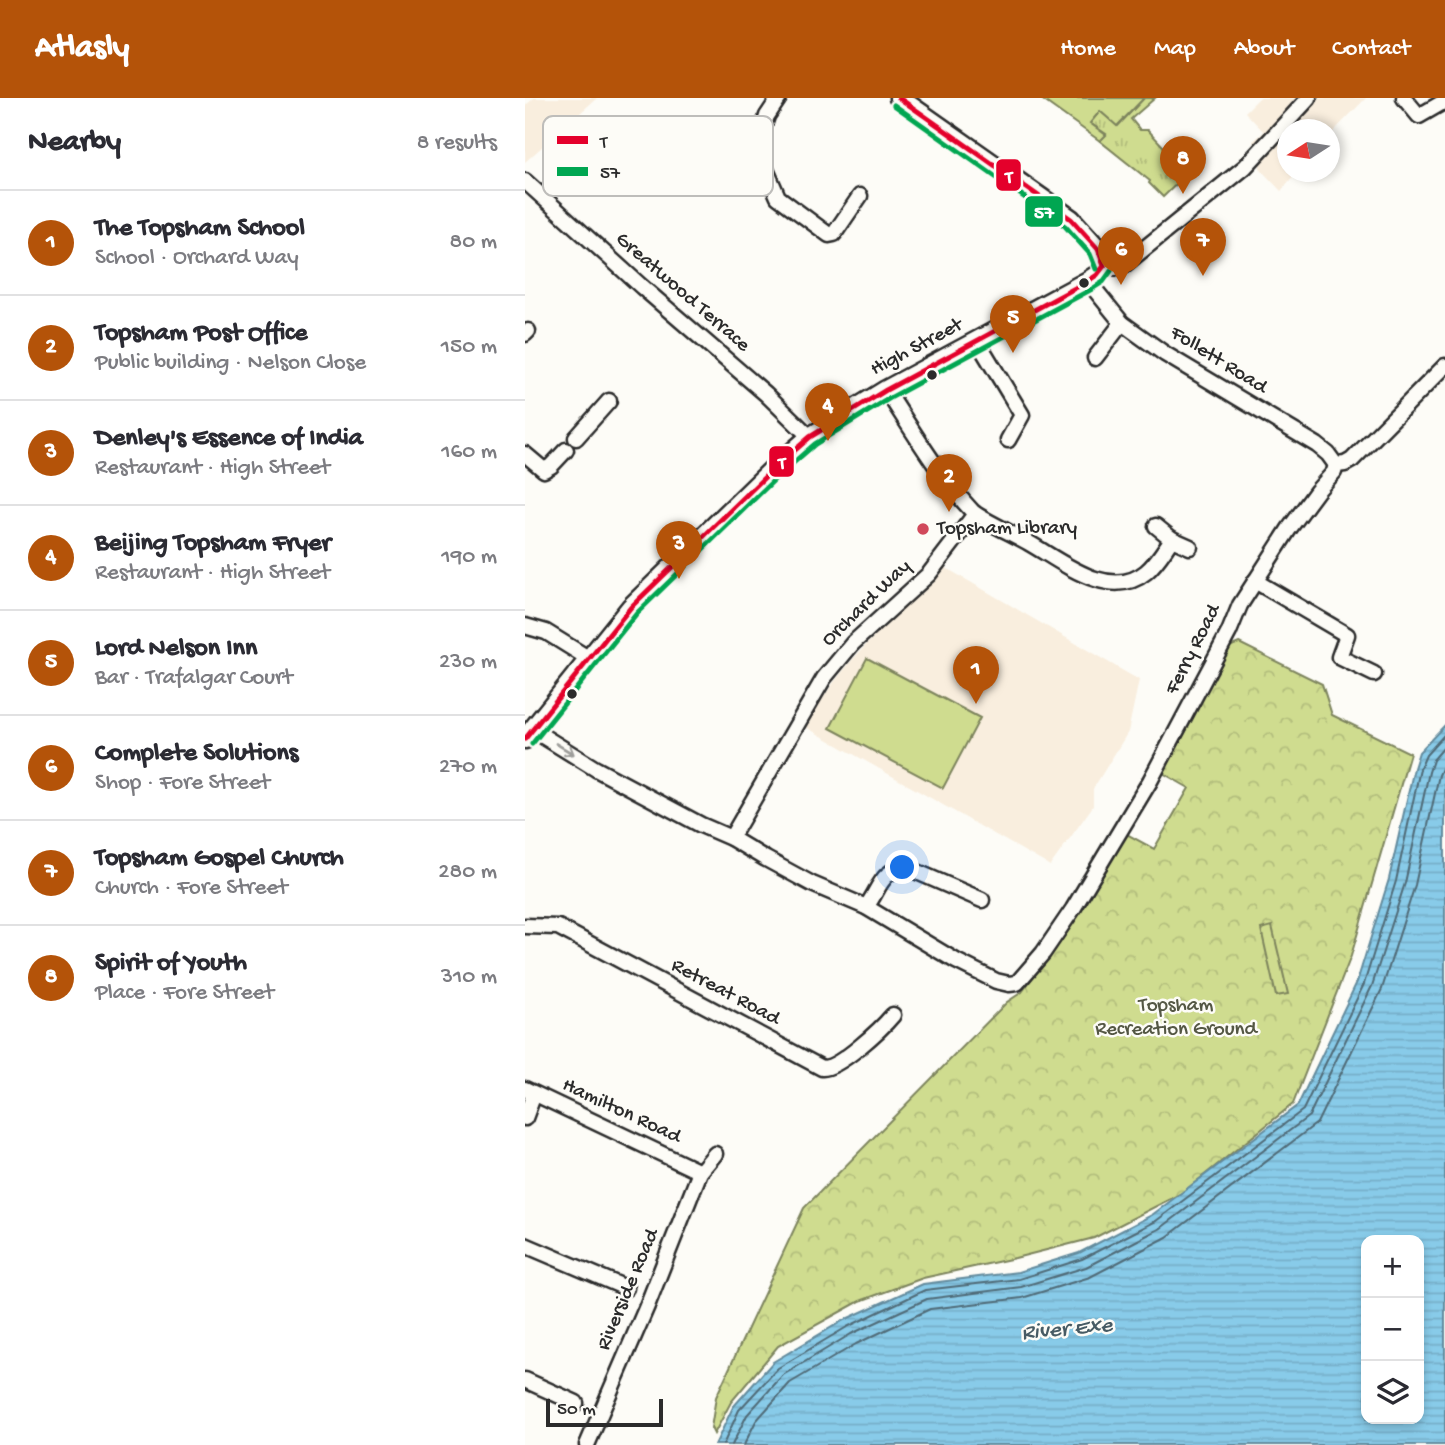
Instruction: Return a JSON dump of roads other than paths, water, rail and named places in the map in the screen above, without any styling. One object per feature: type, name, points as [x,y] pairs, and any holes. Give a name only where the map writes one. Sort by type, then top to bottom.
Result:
[{"type":"street","points":[[767,116],[779,98]]},
{"type":"street","points":[[899,98],[1071,219],[1098,249],[1104,266],[1116,268],[1124,265],[1245,166],[1309,98]]},
{"type":"street","points":[[1404,98],[1419,116],[1445,101]]},
{"type":"street","name":"Greatwood Terrace","points":[[525,181],[766,394],[810,437]]},
{"type":"street","points":[[773,185],[778,197],[829,235],[834,234],[860,196]]},
{"type":"street","name":"High Street","points":[[529,735],[631,607],[671,566],[810,437],[886,390],[1088,281],[1104,266]]},
{"type":"street","name":"Follett Road","points":[[1088,281],[1122,323],[1165,354],[1317,445],[1328,454],[1336,466]]},
{"type":"street","points":[[1095,358],[1122,323]]},
{"type":"street","points":[[978,342],[1022,415],[1008,440]]},
{"type":"street","name":"Ferry Road","points":[[866,907],[966,966],[996,981],[1017,983],[1043,953],[1073,909],[1150,781],[1229,632],[1240,605],[1310,501],[1336,466],[1352,460],[1445,366]]},
{"type":"street","points":[[886,390],[941,472],[975,514],[1085,574],[1110,583],[1143,575],[1160,557],[1172,538]]},
{"type":"street","points":[[576,438],[609,401]]},
{"type":"street","points":[[525,454],[544,470],[565,450]]},
{"type":"street","name":"Orchard Way","points":[[731,838],[824,678],[853,643],[929,574],[975,514]]},
{"type":"street","points":[[1156,526],[1190,547]]},
{"type":"street","points":[[1255,581],[1347,635],[1339,657],[1374,674]]},
{"type":"street","points":[[525,626],[546,632],[588,658]]},
{"type":"street","points":[[529,735],[731,838],[812,884],[866,907],[885,877],[899,868],[908,868],[982,900]]},
{"type":"street","name":"Retreat Road","points":[[525,926],[558,928],[822,1068],[831,1067],[861,1045],[893,1015]]},
{"type":"street","points":[[525,1118],[530,1092]]},
{"type":"street","name":"Hamilton Road","points":[[530,1092],[700,1172]]},
{"type":"street","name":"Riverside Road","points":[[587,1445],[651,1296],[700,1172],[715,1154]]},
{"type":"street","points":[[525,1245],[626,1288]]},
{"type":"street","points":[[525,1380],[576,1403]]},
{"type":"water","name":"River Exe","points":[[1445,725],[1445,1445],[715,1445],[733,1407],[773,1362],[844,1320],[923,1284],[1018,1272],[1079,1253],[1152,1215],[1298,1105],[1357,982],[1389,879],[1419,752]]},
{"type":"place","name":"Spirit of Youth","points":[[1183,194]]},
{"type":"place","name":"Topsham Gospel Church","points":[[1203,276]]},
{"type":"place","name":"Complete Solutions","points":[[1121,285]]},
{"type":"place","name":"Lord Nelson Inn","points":[[1013,353]]},
{"type":"place","name":"Beijing Topsham Fryer","points":[[828,441]]},
{"type":"place","name":"Topsham Post Office","points":[[949,512]]},
{"type":"place","name":"Topsham Library","points":[[923,529]]},
{"type":"place","name":"Denley's Essence of India","points":[[679,579]]},
{"type":"place","name":"The Topsham School","points":[[976,704]]},
{"type":"park label","name":"Topsham Recreation Ground","points":[[1176,1018]]}]
